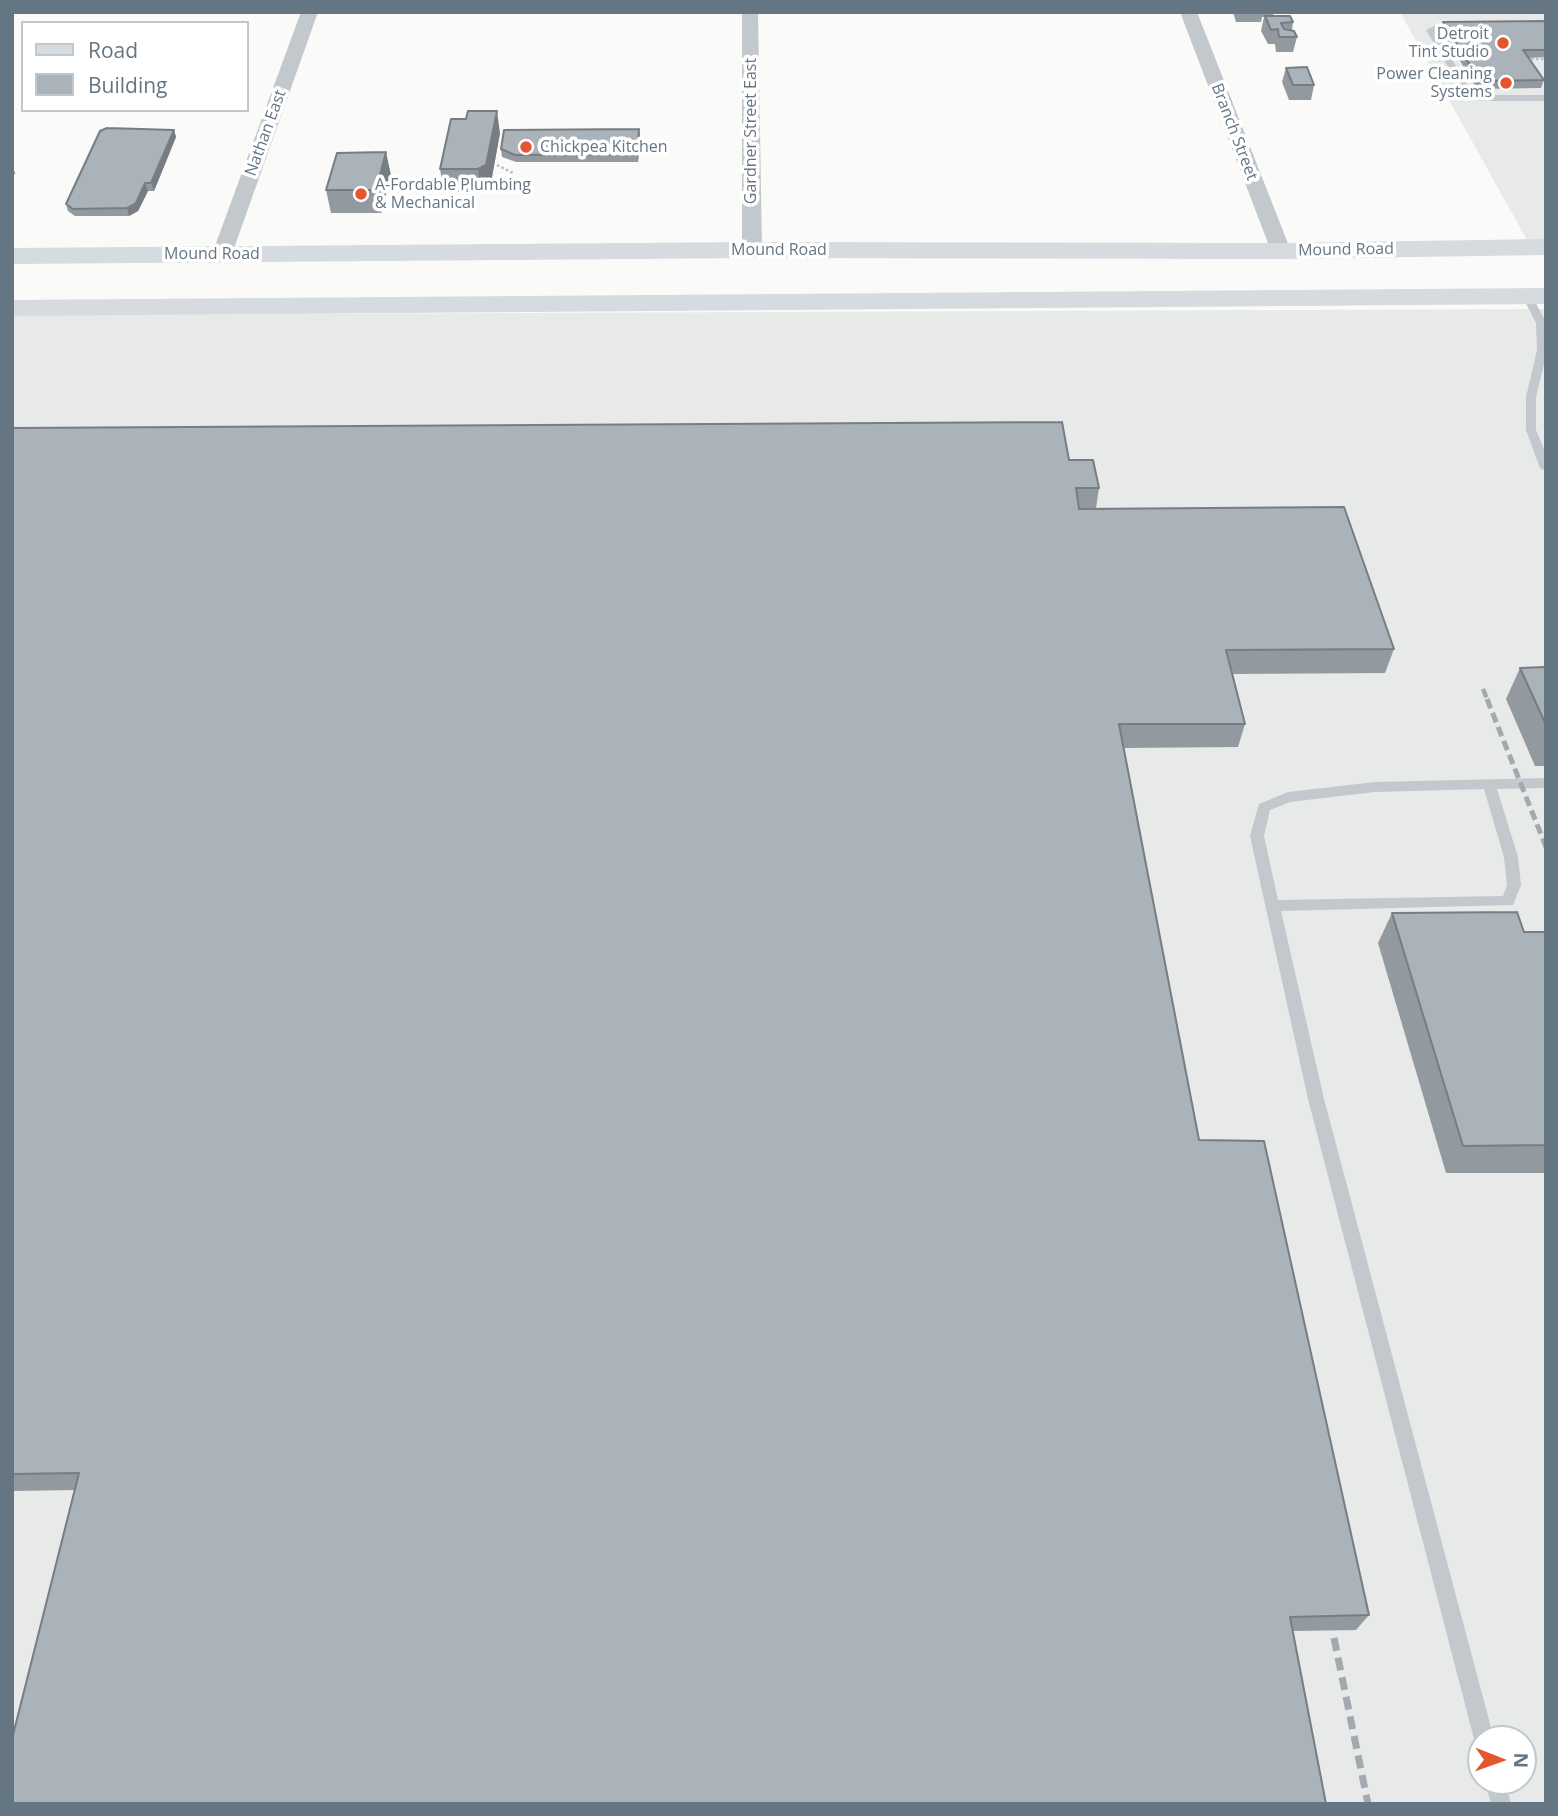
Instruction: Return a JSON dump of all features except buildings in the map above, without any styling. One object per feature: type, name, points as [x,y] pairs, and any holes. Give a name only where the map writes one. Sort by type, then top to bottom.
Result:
[{"type":"main road","name":"Mound Road","points":[[12,256],[752,250],[1281,251],[1546,247]]},
{"type":"main road","points":[[990,299],[1078,289],[1408,288],[1427,284],[1431,274],[1427,264],[1392,249]]},
{"type":"main road","points":[[152,308],[116,297],[110,291],[113,283],[131,270],[145,267],[495,265],[519,252]]},
{"type":"main road","points":[[12,308],[1536,296]]},
{"type":"street","name":"Nathan East","points":[[222,254],[310,12]]},
{"type":"street","name":"Gardner Street East","points":[[750,12],[752,250]]},
{"type":"street","name":"Branch Street","points":[[1188,12],[1281,251]]},
{"type":"lane","points":[[1466,26],[1436,27],[1430,30],[1469,95],[1477,98],[1546,98]]},
{"type":"lane","points":[[1536,296],[1542,350],[1531,397],[1531,430],[1546,468]]},
{"type":"lane","points":[[1480,1725],[1316,1099],[1257,836],[1264,807],[1287,797],[1376,787],[1546,783]]},
{"type":"lane","points":[[1273,906],[1508,901],[1514,885],[1511,857],[1489,785]]},
{"type":"path","points":[[1524,59],[1545,58]]},
{"type":"path","points":[[497,165],[513,173]]},
{"type":"shaded area","points":[[1400,12],[1546,12],[1546,240],[1527,240]]},
{"type":"shaded area","points":[[1546,309],[1546,1804],[12,1804],[12,315]]},
{"type":"railway","points":[[1483,689],[1488,701]]},
{"type":"railway","points":[[1487,699],[1546,847]]},
{"type":"railway","points":[[1334,1638],[1368,1804]]},
{"type":"place","name":"Detroit Tint Studio","points":[[1503,43]]},
{"type":"place","name":"Power Cleaning Systems","points":[[1506,83]]},
{"type":"place","name":"Chickpea Kitchen","points":[[526,147]]},
{"type":"place","name":"A-Fordable Plumbing & Mechanical","points":[[361,194]]}]
